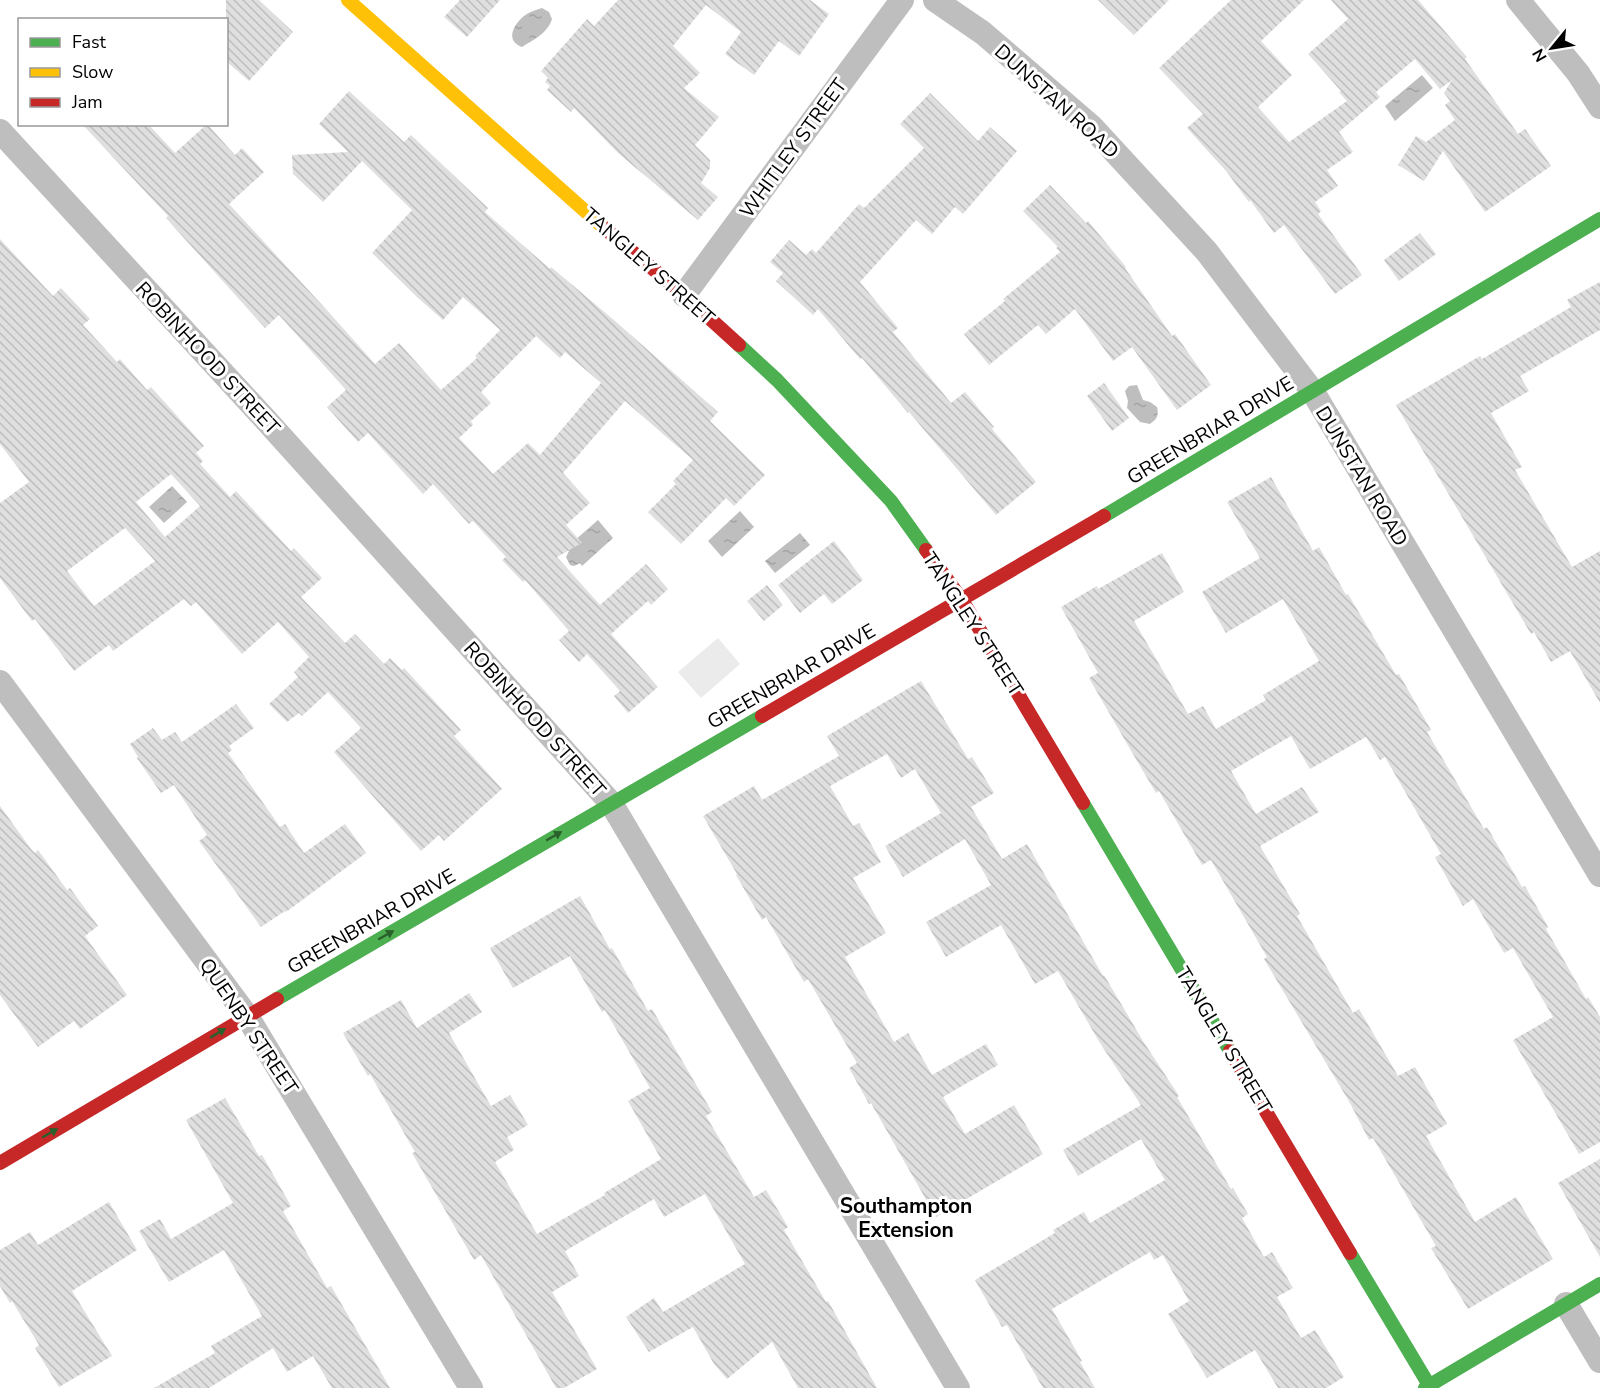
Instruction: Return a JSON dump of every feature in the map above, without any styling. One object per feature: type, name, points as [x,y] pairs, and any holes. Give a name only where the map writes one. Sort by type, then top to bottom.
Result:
[{"type":"street","name":"TANGLEY STREET","points":[[348,0],[611,234],[684,295],[777,380],[891,501],[962,600],[1427,1387]]},
{"type":"street","name":"WHITLEY STREET","points":[[684,295],[902,0]]},
{"type":"street","name":"DUNSTAN ROAD","points":[[935,0],[983,33],[1091,126],[1207,252],[1312,392],[1600,875]]},
{"type":"street","points":[[1518,0],[1578,73],[1600,107]]},
{"type":"street","name":"ROBINHOOD STREET","points":[[0,131],[611,803],[958,1388]]},
{"type":"street","name":"GREENBRIAR DRIVE","points":[[0,1163],[247,1016],[962,600],[1600,219]]},
{"type":"street","name":"QUENBY STREET","points":[[0,682],[247,1016],[471,1388]]},
{"type":"street","points":[[1427,1387],[1600,1284]]},
{"type":"street","points":[[1566,1304],[1600,1361]]},
{"type":"shaded area","points":[[718,638],[740,664],[701,698],[678,672]]},
{"type":"water","points":[[542,8],[549,12],[552,19],[550,24],[540,36],[522,47],[517,44],[512,37],[514,28],[526,15]]},
{"type":"water","points":[[1422,75],[1433,88],[1395,121],[1385,106]]},
{"type":"water","points":[[1137,385],[1143,400],[1157,407],[1157,417],[1150,424],[1140,422],[1127,408],[1128,401],[1125,391],[1129,386]]},
{"type":"water","points":[[172,486],[187,502],[164,523],[149,507]]},
{"type":"water","points":[[740,511],[754,527],[722,557],[708,541]]},
{"type":"water","points":[[598,520],[613,538],[582,566],[580,563],[570,565],[566,557],[569,551],[566,548]]},
{"type":"water","points":[[800,533],[810,545],[775,573],[765,561]]},
{"type":"building","points":[[226,0],[259,0],[293,32],[249,81],[228,63],[228,18],[226,18]]},
{"type":"building","points":[[460,0],[500,0],[467,37],[444,17]]},
{"type":"building","points":[[618,0],[810,0],[829,14],[799,56],[779,41],[754,75],[725,54],[741,32],[706,5],[673,46],[700,73],[684,88],[719,117],[695,145],[710,160],[710,168],[701,183],[718,197],[698,220],[618,153],[574,108],[571,112],[547,90],[550,86],[545,82],[548,78],[541,71],[587,19],[594,26]]},
{"type":"building","points":[[1098,0],[1169,0],[1134,35]]},
{"type":"building","points":[[1231,0],[1304,0],[1261,41],[1292,75],[1258,107],[1289,142],[1347,101],[1308,54],[1348,19],[1331,0],[1418,0],[1467,57],[1465,59],[1518,134],[1525,129],[1551,166],[1485,212],[1443,151],[1424,181],[1398,165],[1416,136],[1426,142],[1455,120],[1445,105],[1450,101],[1444,93],[1452,80],[1440,89],[1415,59],[1376,92],[1380,97],[1339,132],[1353,152],[1327,170],[1338,186],[1315,202],[1321,211],[1318,214],[1362,275],[1335,294],[1284,225],[1274,233],[1226,171],[1187,128],[1203,114],[1159,68]]},
{"type":"building","points":[[349,91],[404,142],[411,135],[488,208],[485,212],[550,269],[551,267],[615,321],[718,412],[710,421],[765,475],[734,506],[726,498],[681,544],[648,512],[676,484],[673,481],[693,460],[625,401],[563,473],[590,503],[566,525],[582,543],[557,557],[600,605],[646,564],[668,589],[651,605],[648,601],[611,634],[658,687],[628,713],[614,696],[620,691],[587,654],[579,662],[559,640],[569,631],[525,580],[523,582],[502,560],[506,557],[473,521],[469,524],[433,484],[423,494],[368,433],[358,442],[327,407],[346,390],[279,315],[265,328],[166,218],[168,216],[84,126],[150,126],[175,153],[205,126],[209,126],[235,155],[242,148],[264,172],[229,204],[375,364],[399,343],[441,390],[477,358],[475,356],[500,330],[463,297],[443,320],[372,253],[412,210],[362,161],[323,202],[293,174],[292,155],[348,152],[319,124]],"holes":[[[536,336],[560,358],[565,352],[601,383],[540,455],[528,443],[493,474],[459,438],[473,425],[471,421],[491,403],[481,392]]]},
{"type":"building","points":[[930,93],[978,141],[990,127],[1017,151],[963,214],[955,207],[932,234],[916,220],[860,282],[898,328],[893,332],[951,403],[965,392],[1036,482],[996,515],[818,309],[813,315],[776,281],[783,273],[770,262],[789,240],[806,255],[812,249],[816,253],[859,204],[864,208],[924,148],[900,124]]},
{"type":"building","points":[[1050,185],[1086,223],[1088,221],[1126,267],[1172,336],[1175,334],[1211,385],[1177,410],[1132,347],[1113,361],[1075,309],[1046,334],[1038,325],[989,365],[964,334],[1060,252],[1056,248],[1058,247],[1023,211]]},
{"type":"building","points":[[1420,233],[1436,254],[1399,281],[1384,260]]},
{"type":"building","points":[[0,239],[53,296],[61,288],[90,319],[83,325],[117,362],[120,359],[147,390],[151,387],[204,446],[196,453],[203,461],[200,464],[230,497],[236,491],[291,551],[294,548],[322,578],[301,597],[345,643],[355,634],[384,664],[390,658],[402,670],[404,668],[461,730],[454,736],[502,789],[444,841],[439,835],[421,851],[334,752],[361,728],[328,692],[302,716],[299,713],[287,722],[269,704],[298,677],[294,672],[309,657],[278,622],[242,654],[196,602],[191,606],[184,599],[113,651],[109,645],[74,671],[35,619],[32,621],[0,578],[0,503],[29,482],[0,444]],"holes":[[[171,474],[200,506],[165,537],[136,502]],[[125,528],[155,561],[94,606],[67,571]]]},
{"type":"building","points":[[1600,282],[1600,330],[1520,376],[1529,391],[1491,413],[1522,467],[1515,470],[1572,567],[1600,551],[1600,703],[1570,651],[1551,662],[1534,632],[1531,634],[1396,405],[1480,356],[1482,359],[1571,307],[1567,300]]},
{"type":"building","points":[[1104,383],[1129,418],[1112,431],[1087,396]]},
{"type":"building","points":[[1271,477],[1313,551],[1319,547],[1396,675],[1399,674],[1431,730],[1427,732],[1484,829],[1487,827],[1522,887],[1525,886],[1548,927],[1546,929],[1586,999],[1588,997],[1600,1017],[1600,1142],[1579,1154],[1513,1040],[1553,1017],[1513,948],[1504,953],[1473,899],[1463,906],[1435,857],[1441,854],[1385,757],[1380,760],[1366,737],[1310,769],[1291,736],[1231,771],[1256,814],[1302,787],[1319,812],[1260,846],[1300,914],[1297,916],[1353,1013],[1359,1009],[1398,1076],[1415,1067],[1447,1124],[1426,1136],[1475,1222],[1516,1197],[1553,1259],[1468,1309],[1431,1248],[1436,1246],[1373,1138],[1369,1140],[1350,1103],[1264,959],[1267,957],[1211,860],[1202,865],[1159,791],[1156,793],[1130,749],[1089,678],[1098,673],[1061,607],[1162,553],[1184,592],[1134,621],[1188,714],[1203,706],[1216,729],[1266,700],[1263,695],[1319,661],[1283,599],[1226,633],[1202,592],[1260,558],[1227,502]]},
{"type":"building","points":[[834,541],[863,580],[832,604],[824,594],[800,613],[778,585]]},
{"type":"building","points":[[767,585],[783,605],[764,621],[747,601]]},
{"type":"building","points":[[921,681],[968,759],[972,757],[994,793],[971,807],[1002,859],[1027,844],[1103,976],[1179,1096],[1177,1097],[1248,1214],[1242,1218],[1264,1257],[1272,1252],[1293,1288],[1277,1297],[1301,1338],[1315,1330],[1344,1377],[1326,1388],[1278,1388],[1255,1350],[1207,1378],[1168,1314],[1189,1301],[1163,1255],[1154,1260],[1150,1252],[1052,1309],[1095,1388],[1043,1388],[1007,1325],[1002,1327],[975,1280],[1055,1233],[1053,1230],[1084,1212],[1090,1223],[1165,1180],[1141,1139],[1078,1176],[1063,1150],[1141,1105],[1100,1043],[1058,971],[1035,984],[1001,925],[946,957],[926,922],[991,885],[965,839],[903,877],[885,846],[941,813],[915,769],[901,778],[887,754],[830,786],[853,826],[859,823],[881,862],[853,878],[886,933],[845,957],[894,1042],[908,1033],[932,1075],[986,1044],[998,1065],[943,1097],[965,1134],[1014,1105],[1043,1154],[936,1217],[849,1068],[857,1063],[808,979],[804,982],[766,917],[762,920],[736,875],[703,816],[754,786],[762,800],[839,756],[827,736]]},
{"type":"building","points":[[236,704],[254,728],[229,746],[232,750],[228,753],[280,827],[285,824],[304,853],[345,824],[366,853],[286,912],[261,927],[199,841],[207,835],[174,785],[161,793],[130,744],[153,728],[162,740],[175,732],[182,742]]},
{"type":"building","points":[[0,806],[31,849],[35,853],[38,850],[67,890],[70,888],[98,926],[85,936],[127,995],[80,1029],[74,1021],[38,1047],[0,995]]},
{"type":"building","points":[[580,896],[648,1011],[652,1009],[712,1112],[706,1116],[754,1197],[766,1190],[788,1227],[784,1230],[826,1302],[828,1301],[877,1388],[798,1388],[772,1342],[727,1379],[714,1364],[693,1327],[649,1352],[626,1317],[654,1298],[663,1312],[745,1264],[705,1194],[664,1217],[654,1199],[565,1251],[579,1276],[552,1292],[597,1369],[564,1388],[556,1388],[481,1255],[474,1260],[412,1153],[415,1152],[370,1074],[368,1076],[343,1033],[401,1000],[417,1028],[469,993],[482,1012],[449,1033],[491,1106],[510,1095],[528,1125],[507,1137],[514,1150],[495,1162],[537,1234],[605,1195],[604,1193],[661,1159],[628,1101],[650,1088],[605,1010],[602,1012],[570,956],[513,988],[490,948]]},
{"type":"building","points":[[225,1098],[259,1156],[262,1155],[291,1206],[283,1211],[327,1288],[331,1286],[390,1388],[332,1388],[313,1356],[287,1372],[273,1348],[209,1388],[154,1388],[215,1353],[211,1346],[262,1316],[224,1250],[169,1282],[139,1231],[160,1219],[171,1239],[233,1203],[186,1120]]},
{"type":"building","points":[[1600,1159],[1600,1257],[1558,1183]]},
{"type":"building","points":[[109,1202],[137,1250],[72,1291],[112,1356],[59,1387],[35,1348],[39,1345],[0,1286],[0,1250],[30,1232],[38,1245]]},
{"type":"traffic: fast","points":[[1104,516],[1600,219]]},
{"type":"traffic: fast","points":[[739,345],[777,380],[891,501],[926,550]]},
{"type":"traffic: fast","points":[[277,999],[762,716]]},
{"type":"traffic: fast","points":[[1083,803],[1230,1051]]},
{"type":"traffic: fast","points":[[1350,1253],[1429,1385]]},
{"type":"traffic: fast","points":[[1425,1388],[1600,1284]]},
{"type":"traffic: slow","points":[[348,0],[603,227]]},
{"type":"traffic: jam","points":[[603,227],[739,345]]},
{"type":"traffic: jam","points":[[762,716],[1104,516]]},
{"type":"traffic: jam","points":[[926,550],[962,600],[1083,803]]},
{"type":"traffic: jam","points":[[0,1163],[277,999]]},
{"type":"traffic: jam","points":[[1230,1051],[1350,1253]]},
{"type":"district","name":"Southampton Extension","points":[[906,1218]]}]
